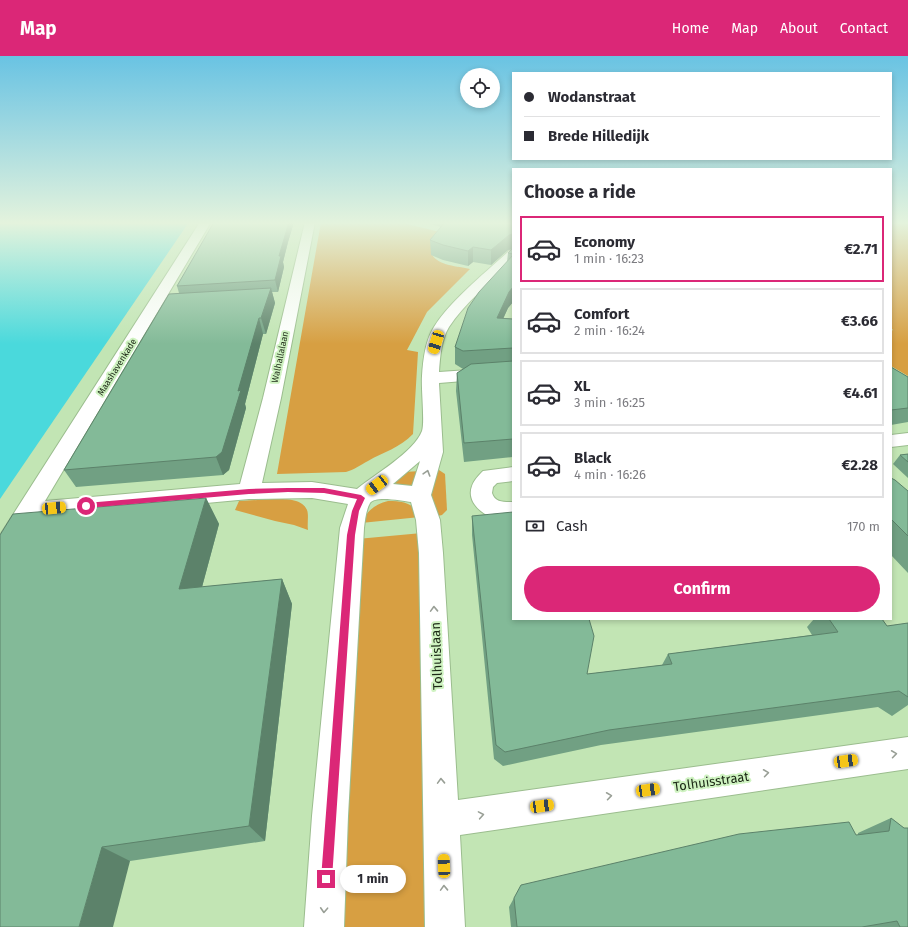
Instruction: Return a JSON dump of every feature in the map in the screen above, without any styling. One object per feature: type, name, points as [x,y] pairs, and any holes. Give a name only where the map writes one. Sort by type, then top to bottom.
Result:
[{"type":"street","name":"Maashavenkade","points":[[0,556],[181,263]]},
{"type":"street","name":"Walhallalaan","points":[[249,491],[272,398],[301,263]]},
{"type":"street","points":[[28,511],[249,491],[312,490],[364,495],[384,490],[420,495],[434,452],[430,378],[432,354],[441,328],[467,297],[504,263]]},
{"type":"street","points":[[430,378],[512,372]]},
{"type":"street","points":[[324,927],[330,816],[351,535],[356,511],[364,495],[407,462],[422,447],[432,431]]},
{"type":"street","points":[[892,441],[908,439]]},
{"type":"street","points":[[512,474],[491,476],[483,485],[481,493],[487,504],[499,511],[512,510]]},
{"type":"street","name":"Tolhuislaan","points":[[420,495],[428,520],[432,553],[445,927]]},
{"type":"street","name":"Tolhuisstraat","points":[[442,820],[908,752]]},
{"type":"shaded area","points":[[314,263],[442,263],[470,269],[427,312],[407,350],[418,352],[413,434],[403,443],[346,472],[277,474]]},
{"type":"shaded area","points":[[892,263],[908,263],[908,376],[892,367]]},
{"type":"shaded area","points":[[435,470],[439,470],[445,474],[447,510],[442,515],[438,516],[429,497]]},
{"type":"shaded area","points":[[421,471],[415,488],[391,484],[404,472]]},
{"type":"shaded area","points":[[274,499],[297,501],[305,506],[308,512],[308,530],[235,510],[239,501]]},
{"type":"shaded area","points":[[388,501],[403,502],[411,506],[418,512],[420,517],[361,523],[372,509],[379,504]]},
{"type":"shaded area","points":[[422,533],[432,927],[332,927],[357,539]]},
{"type":"water","points":[[0,263],[161,263],[0,499]]},
{"type":"building","points":[[191,263],[279,263],[275,280],[177,286]]},
{"type":"building","points":[[506,263],[512,263],[512,288],[497,318],[512,319],[512,348],[463,351],[455,347],[468,308],[479,292]]},
{"type":"building","points":[[271,288],[261,318],[259,318],[238,391],[241,390],[222,452],[216,457],[64,470],[169,294]]},
{"type":"building","points":[[512,361],[512,439],[464,443],[457,373],[471,364]]},
{"type":"building","points":[[892,368],[908,377],[908,408],[892,410]]},
{"type":"building","points":[[908,454],[908,462],[900,455]]},
{"type":"building","points":[[892,478],[908,491],[908,536],[892,520]]},
{"type":"building","points":[[206,498],[179,589],[282,579],[249,826],[102,847],[79,927],[0,927],[0,535],[13,514]]},
{"type":"building","points":[[512,512],[512,620],[589,620],[594,636],[587,674],[672,664],[668,654],[838,632],[830,620],[883,620],[887,626],[908,623],[908,697],[899,691],[609,730],[505,752],[496,745],[472,516]]},
{"type":"building","points":[[891,818],[904,828],[908,828],[908,927],[900,927],[897,921],[862,927],[517,927],[514,898],[521,885],[739,834],[849,822],[856,835],[889,831]]},
{"type":"route","points":[[86,506],[249,491],[312,490],[361,498],[356,511],[351,535],[326,879]]}]
